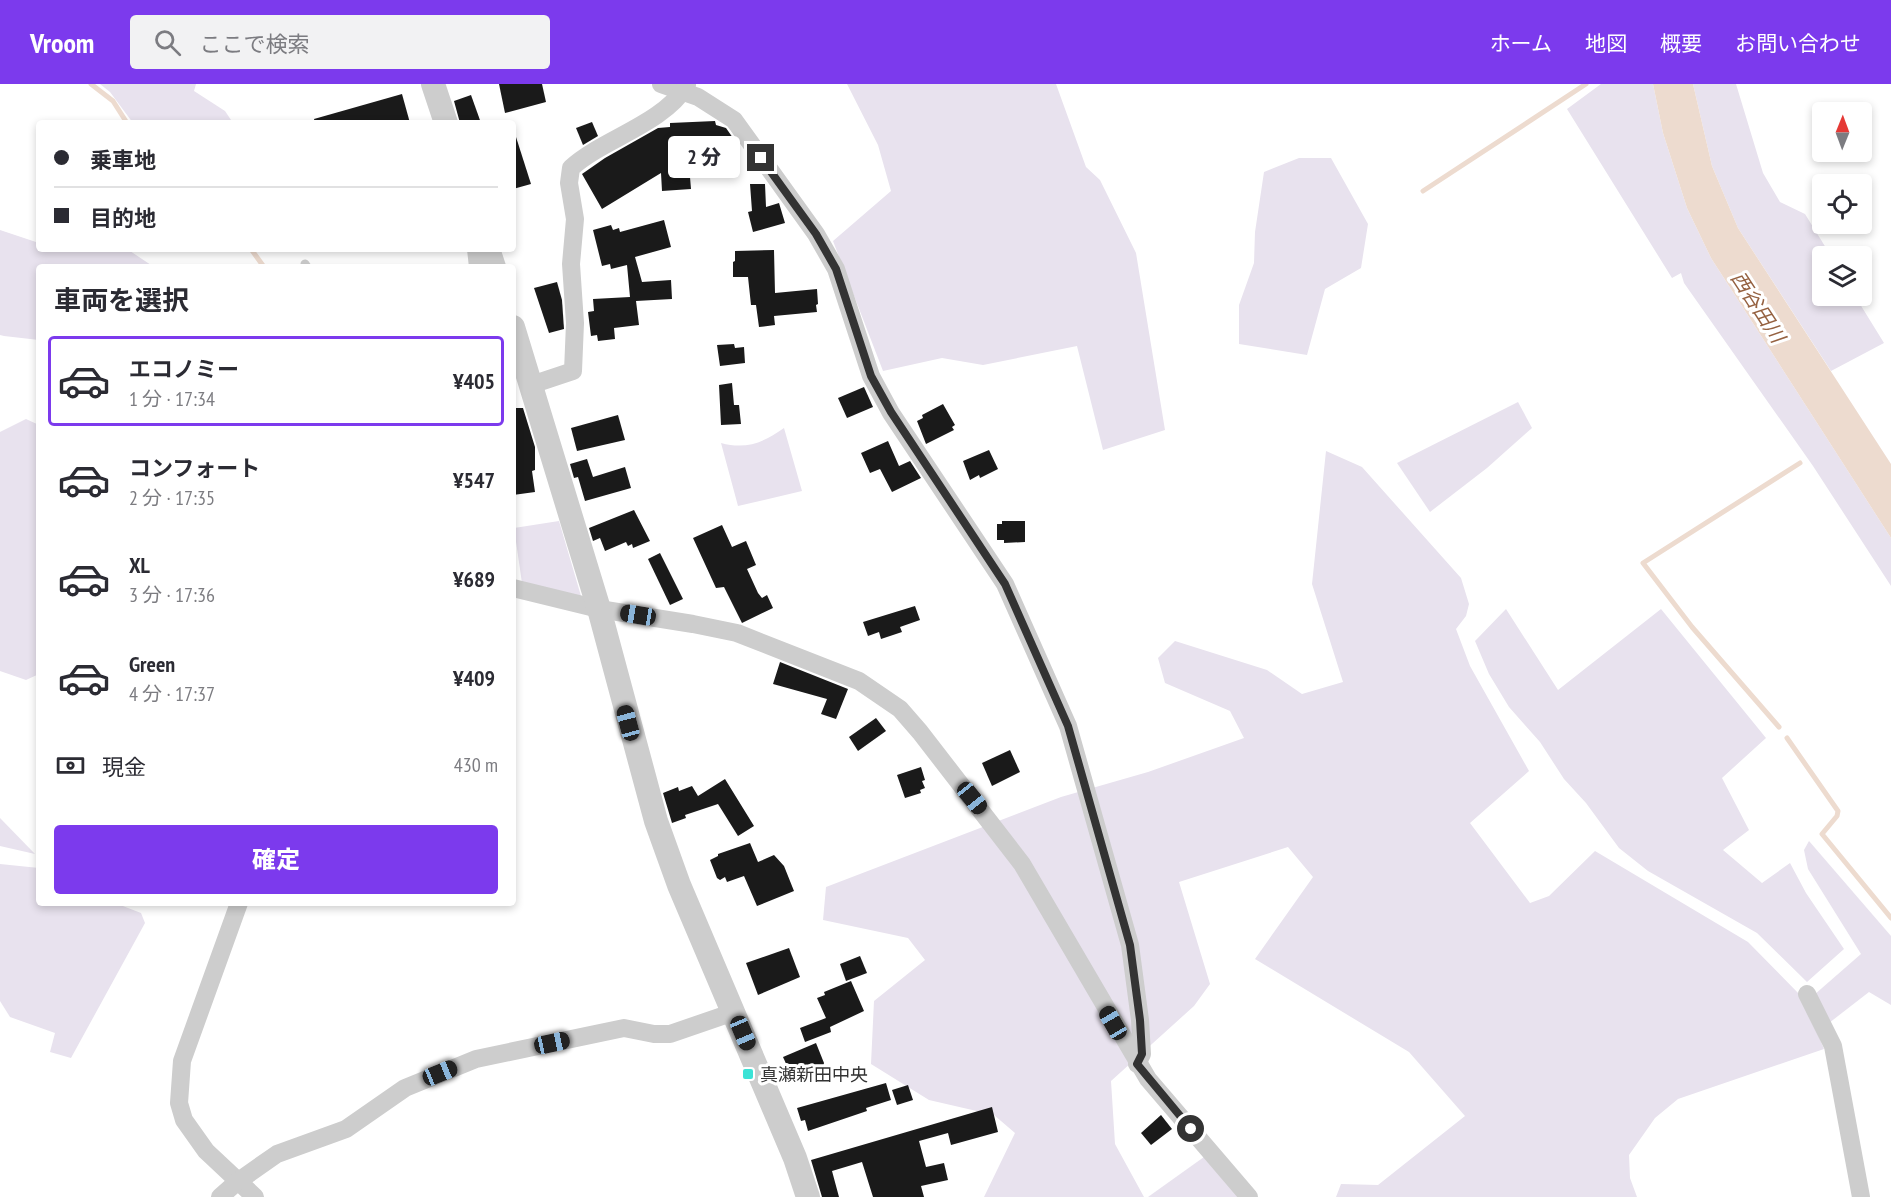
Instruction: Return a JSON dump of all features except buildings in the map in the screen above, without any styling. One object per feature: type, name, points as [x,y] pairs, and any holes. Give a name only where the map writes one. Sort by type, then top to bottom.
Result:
[{"type":"street","points":[[433,84],[445,120]]},
{"type":"street","points":[[661,84],[685,88],[734,120],[816,234],[836,269],[871,376],[1005,584],[1068,726],[1130,945],[1142,1054],[1137,1064]]},
{"type":"street","points":[[531,385],[573,371],[575,323],[571,264],[575,219],[569,183],[571,168],[639,126],[685,88]]},
{"type":"street","points":[[516,337],[599,609],[656,821],[679,885],[795,1158],[808,1197]]},
{"type":"street","points":[[516,589],[599,609],[737,633],[859,681],[900,710],[920,732],[1022,864],[1137,1064],[1249,1197]]},
{"type":"street","points":[[238,906],[182,1061],[179,1103],[184,1120],[206,1151],[255,1197]]},
{"type":"street","points":[[1807,994],[1833,1046],[1849,1143],[1861,1197]]},
{"type":"street","points":[[220,1197],[277,1154],[346,1129],[405,1088],[476,1059],[624,1028],[654,1034],[670,1034],[734,1012]]},
{"type":"shaded area","points":[[100,84],[196,84],[194,91],[225,111],[231,120],[131,120],[110,92]]},
{"type":"shaded area","points":[[847,84],[1056,84],[1086,167],[1100,180],[1136,253],[1165,430],[1103,450],[1077,346],[983,365],[942,358],[883,371],[833,241],[891,191],[878,145]]},
{"type":"shaded area","points":[[1601,84],[1653,84],[1663,133],[1687,208],[1711,258],[1891,538],[1891,586],[1813,466],[1684,283],[1681,273],[1672,278],[1567,109]]},
{"type":"shaded area","points":[[1693,84],[1736,84],[1763,173],[1780,202],[1805,214],[1812,225],[1812,234],[1817,234],[1825,246],[1812,246],[1812,306],[1861,306],[1884,343],[1831,371],[1738,228],[1712,166]]},
{"type":"shaded area","points":[[1299,158],[1331,158],[1368,224],[1361,268],[1325,289],[1307,355],[1239,344],[1239,305],[1254,263],[1255,232],[1264,172]]},
{"type":"shaded area","points":[[0,230],[36,242],[36,252],[132,252],[150,264],[36,264],[36,340],[0,335]]},
{"type":"shaded area","points":[[1518,402],[1532,428],[1487,468],[1430,512],[1397,463]]},
{"type":"shaded area","points":[[26,419],[36,424],[36,675],[26,680],[0,671],[0,432]]},
{"type":"shaded area","points":[[784,428],[802,491],[738,506],[721,443],[747,445],[769,437]]},
{"type":"shaded area","points":[[1326,451],[1362,467],[1461,578],[1469,604],[1466,616],[1456,629],[1470,666],[1529,771],[1470,823],[1530,903],[1549,896],[1595,851],[1748,942],[1802,997],[1824,1049],[1678,1099],[1655,1118],[1629,1155],[1630,1178],[1637,1197],[1336,1197],[1341,1184],[1378,1185],[1465,1116],[1409,1052],[1255,959],[1313,877],[1288,847],[1179,882],[1210,984],[1194,1006],[1111,1081],[1115,1144],[1144,1197],[984,1197],[1015,1133],[994,1115],[929,1100],[871,1064],[874,1001],[925,960],[908,938],[823,920],[826,887],[1061,797],[1148,772],[1244,738],[1230,711],[1165,683],[1158,658],[1175,641],[1267,670],[1302,694],[1343,682],[1312,584]]},
{"type":"shaded area","points":[[559,521],[581,596],[522,583],[516,528]]},
{"type":"shaded area","points":[[1506,609],[1558,690],[1661,609],[1766,738],[1722,778],[1749,830],[1723,850],[1762,883],[1790,863],[1806,893],[1844,949],[1807,982],[1757,933],[1648,871],[1619,848],[1586,803],[1564,779],[1540,742],[1509,707],[1489,674],[1475,641]]},
{"type":"shaded area","points":[[0,818],[35,854],[0,846]]},
{"type":"shaded area","points":[[1809,841],[1891,936],[1891,1005],[1869,992],[1829,1023],[1814,995],[1861,954],[1808,869],[1804,850]]},
{"type":"shaded area","points":[[0,864],[36,868],[36,906],[123,906],[141,913],[145,923],[71,1058],[50,1052],[55,1033],[10,1017],[0,1001]]},
{"type":"shaded area","points":[[1204,1157],[1238,1197],[1148,1197]]},
{"type":"water","name":"西谷田川","points":[[1653,84],[1693,84],[1712,166],[1738,228],[1891,464],[1891,538],[1711,258],[1687,208],[1663,133]]},
{"type":"waterway","points":[[91,84],[113,101],[125,120]]},
{"type":"waterway","points":[[1423,191],[1586,84]]},
{"type":"waterway","points":[[253,252],[262,264]]},
{"type":"waterway","points":[[1779,727],[1692,627],[1643,563],[1800,463]]},
{"type":"waterway","points":[[1787,738],[1838,811],[1837,816],[1822,834],[1891,918]]},
{"type":"place","name":"真瀬新田中央","points":[[748,1074]]},
{"type":"route","points":[[761,158],[816,234],[836,269],[871,376],[891,412],[1005,584],[1068,726],[1130,945],[1142,1054],[1137,1064],[1191,1129]]}]
